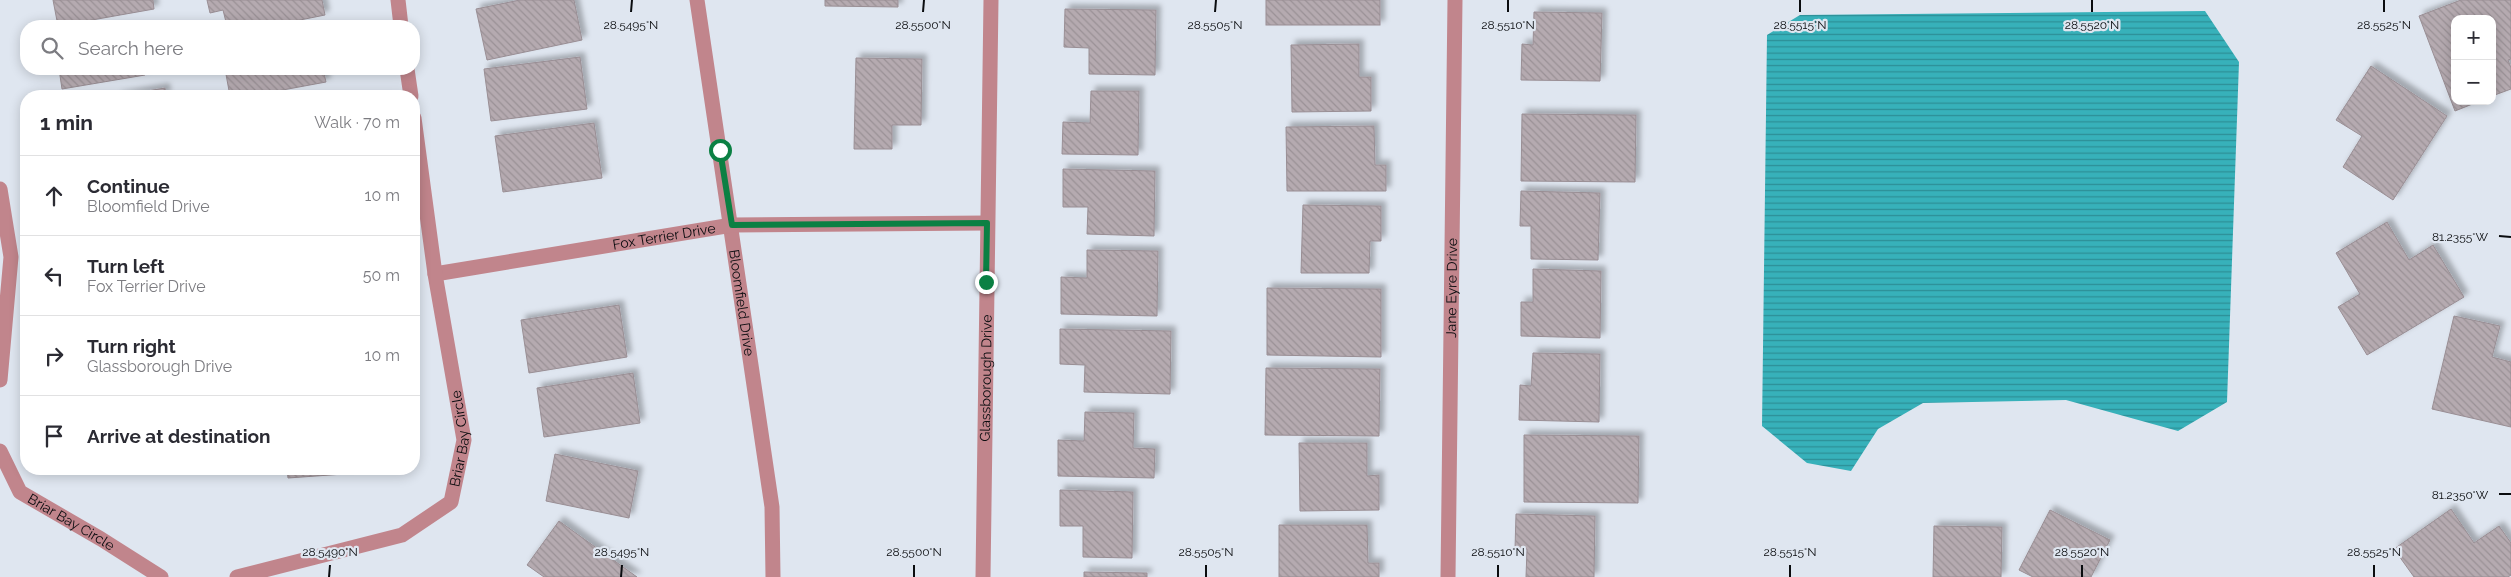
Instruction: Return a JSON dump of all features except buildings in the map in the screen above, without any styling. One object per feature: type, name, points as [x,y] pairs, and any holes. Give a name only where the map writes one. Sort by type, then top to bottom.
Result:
[{"type":"street","points":[[398,0],[401,20]]},
{"type":"street","name":"Bloomfield Drive","points":[[697,0],[732,225],[772,507],[773,577]]},
{"type":"street","name":"Glassborough Drive","points":[[983,577],[991,0]]},
{"type":"street","name":"Jane Eyre Drive","points":[[1448,577],[1455,0]]},
{"type":"street","points":[[408,75],[410,90]]},
{"type":"street","name":"Briar Bay Circle","points":[[237,577],[402,535],[451,502],[464,440],[434,274],[420,165]]},
{"type":"street","points":[[0,189],[11,257],[0,380]]},
{"type":"street","name":"Fox Terrier Drive","points":[[434,274],[732,225],[987,223]]},
{"type":"street","name":"Briar Bay Circle","points":[[0,451],[20,492],[101,538],[161,577]]},
{"type":"water","points":[[2205,11],[2239,62],[2227,402],[2178,431],[2066,400],[1923,403],[1878,429],[1851,471],[1807,463],[1762,426],[1767,35],[1800,15]]},
{"type":"route","points":[[720,150],[732,225],[987,223],[986,282]]}]
